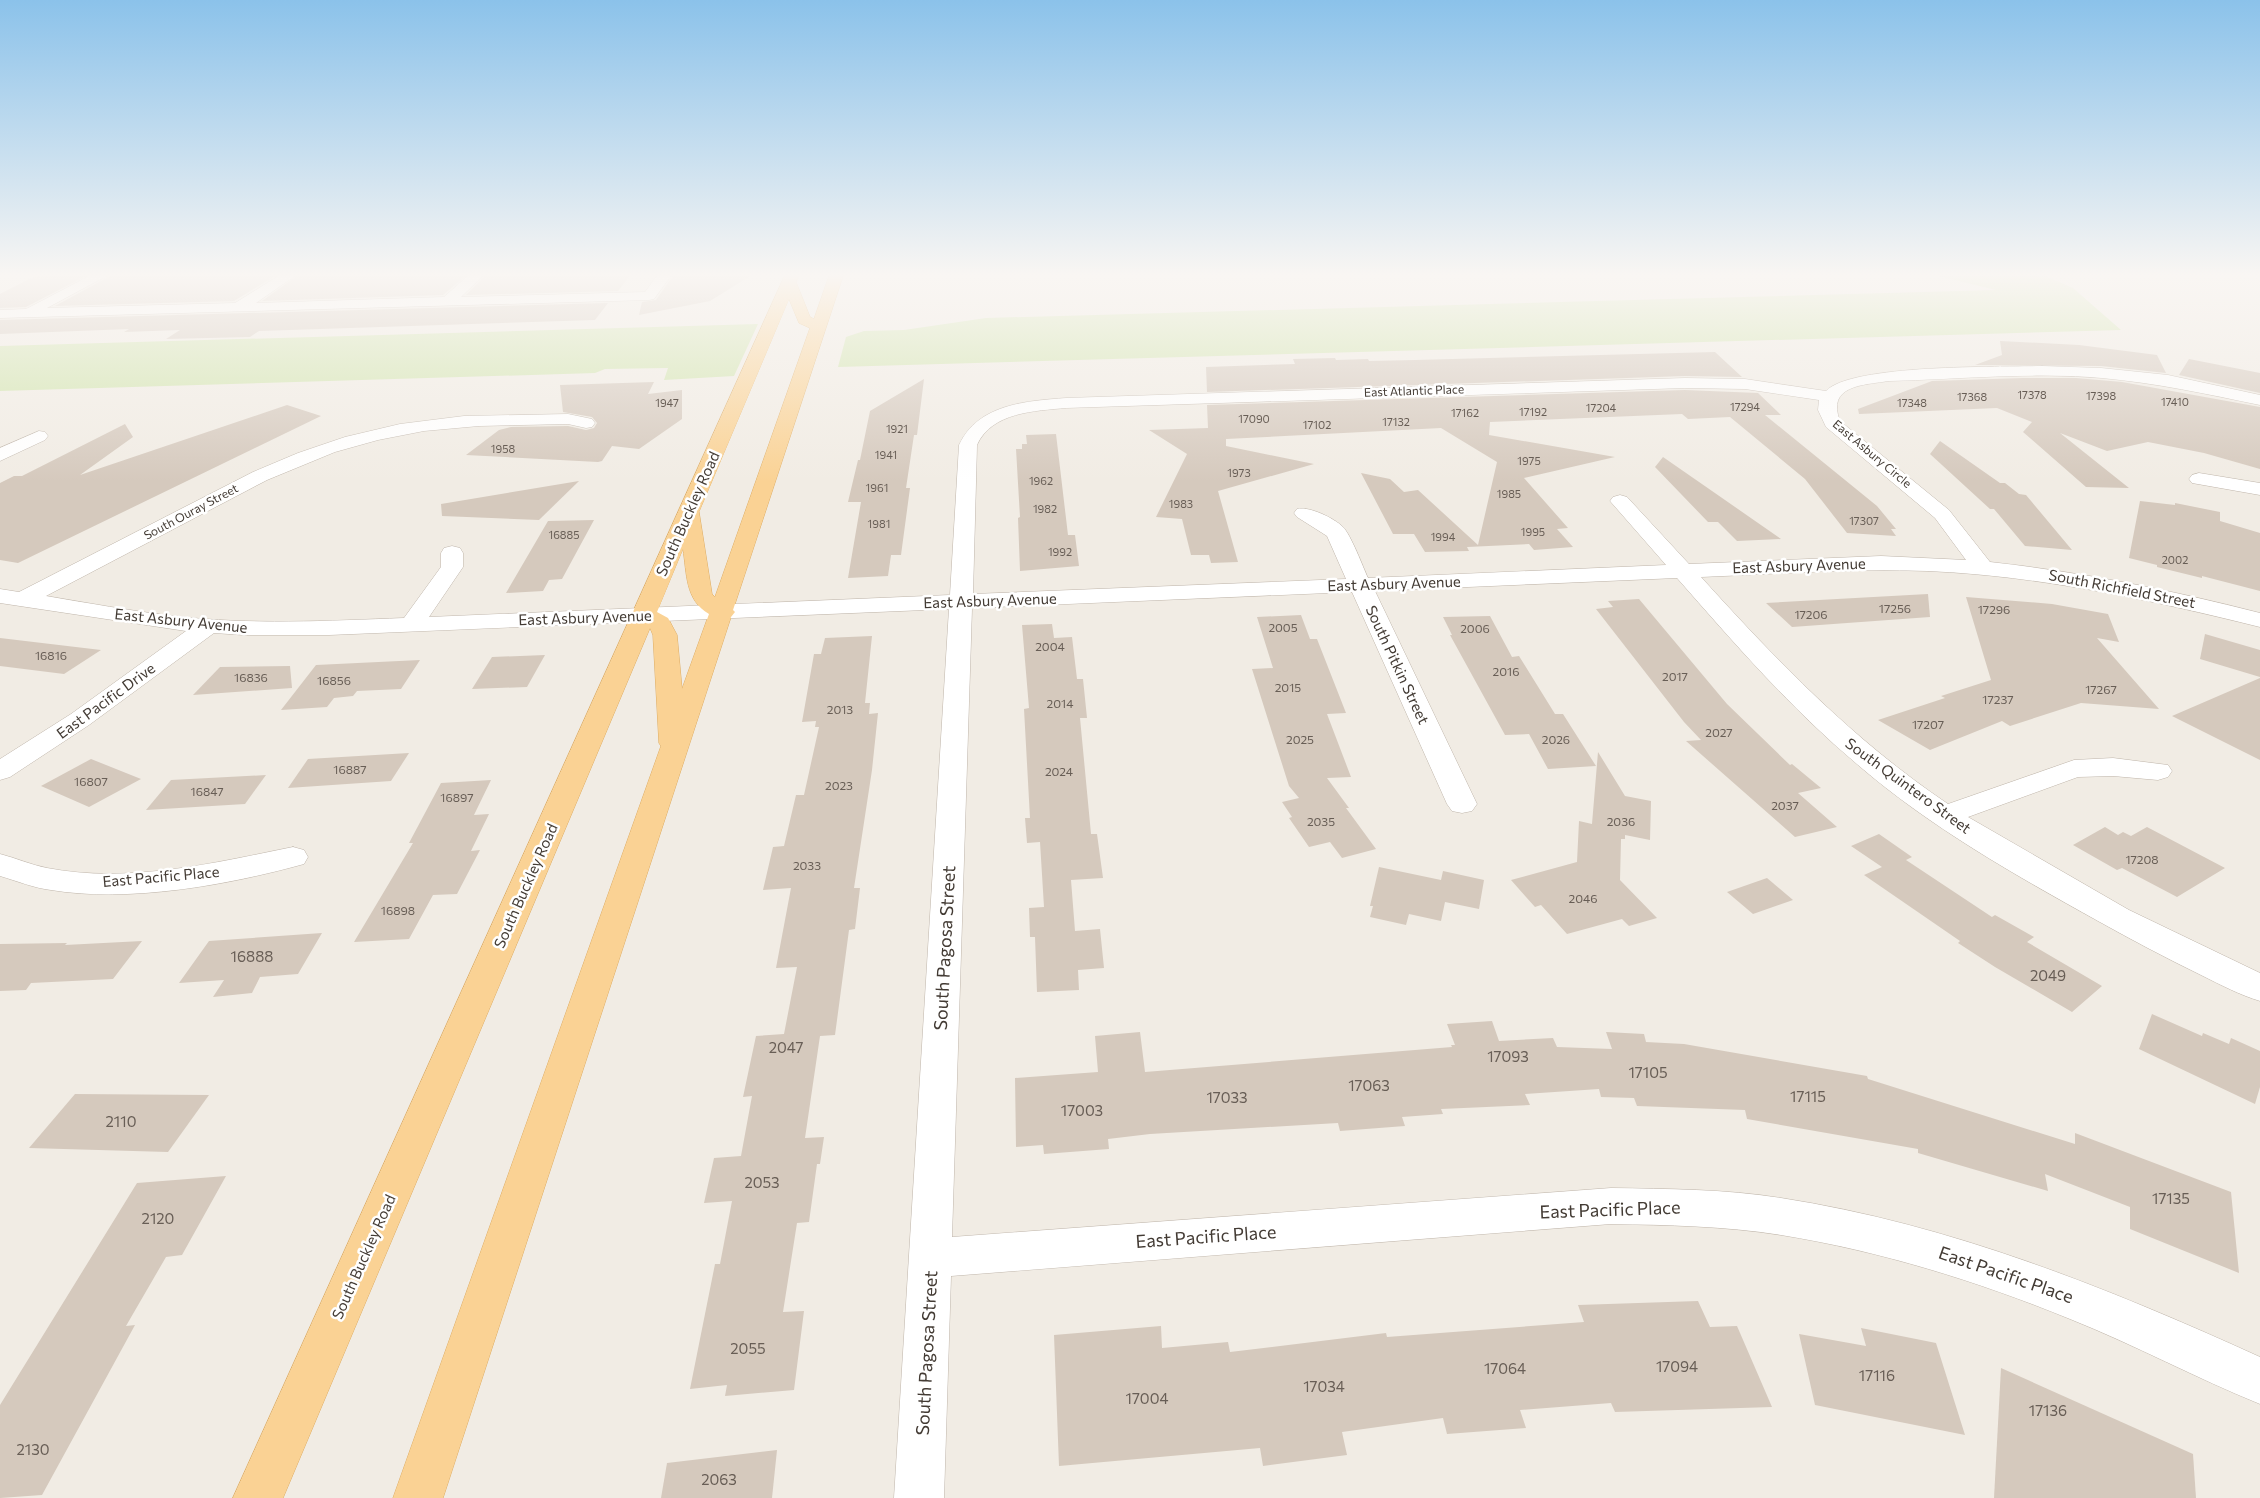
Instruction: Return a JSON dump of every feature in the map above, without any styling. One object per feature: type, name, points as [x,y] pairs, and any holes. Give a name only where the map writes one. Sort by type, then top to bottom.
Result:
[{"type":"main road","name":"South Buckley Road","points":[[258,1498],[762,343]]},
{"type":"main road","points":[[418,1498],[815,343]]},
{"type":"main road","points":[[688,513],[701,595],[707,603],[723,612]]},
{"type":"main road","points":[[644,615],[660,623],[665,635],[674,755]]},
{"type":"street","points":[[1828,396],[1846,384],[1889,376],[2070,371],[2168,380],[2260,400]]},
{"type":"street","name":"East Atlantic Place","points":[[1001,415],[1037,406],[1066,403],[1685,383],[1745,384],[1828,396]]},
{"type":"street","name":"East Asbury Circle","points":[[1828,396],[1825,411],[1832,422],[1942,514],[1982,567]]},
{"type":"street","name":"South Pagosa Street","points":[[919,1498],[968,445],[975,430],[1001,415]]},
{"type":"street","name":"South Ouray Street","points":[[11,598],[260,476],[361,432],[477,421],[568,419],[586,423]]},
{"type":"street","points":[[0,454],[39,436]]},
{"type":"street","points":[[2199,479],[2260,489]]},
{"type":"street","name":"South Quintero Street","points":[[1620,501],[1800,699],[1877,766],[1993,847],[2092,904],[2260,988]]},
{"type":"street","name":"South Pitkin Street","points":[[1304,513],[1336,532],[1462,804]]},
{"type":"street","points":[[411,625],[452,567],[452,553]]},
{"type":"street","name":"East Asbury Avenue","points":[[11,598],[127,617],[208,626],[286,629],[1881,563],[1982,567]]},
{"type":"street","name":"South Richfield Street","points":[[1982,567],[2073,578],[2146,592],[2260,620]]},
{"type":"street","name":"East Pacific Drive","points":[[0,771],[40,748],[90,714],[208,626]]},
{"type":"street","points":[[1946,815],[2074,770],[2113,767],[2158,771]]},
{"type":"street","name":"East Pacific Place","points":[[0,864],[53,880],[112,884],[222,872],[293,857]]},
{"type":"street","name":"East Pacific Place","points":[[931,1258],[1611,1206],[1694,1207],[1780,1216],[1852,1230],[1964,1259],[2064,1293],[2260,1381]]},
{"type":"green space","points":[[107,343],[749,343],[734,376],[664,380],[668,368],[605,369],[595,373],[0,391],[0,346]]},
{"type":"green space","points":[[844,343],[1673,343],[838,367]]},
{"type":"building","points":[[2000,343],[2079,345],[2157,355],[2166,373],[2101,366],[1975,365],[2002,355]]},
{"type":"building","points":[[1715,352],[1742,377],[1685,376],[1207,392],[1206,367],[1295,364],[1293,359],[1335,358],[1336,360],[1368,359],[1369,361]]},
{"type":"building","points":[[2189,359],[2260,373],[2260,393],[2179,375]]},
{"type":"building","points":[[2076,378],[2122,382],[2260,407],[2260,469],[2204,453],[2148,442],[2107,451],[2060,433],[2129,488],[2086,487],[2023,432],[2032,422],[1997,408],[1859,414],[1858,409],[1932,381]]},
{"type":"building","points":[[924,379],[917,435],[914,435],[906,488],[910,488],[901,555],[891,555],[888,576],[848,578],[861,502],[848,502],[858,460],[860,460],[870,411]]},
{"type":"building","points":[[654,382],[648,394],[682,390],[682,419],[639,449],[612,446],[602,461],[598,462],[466,455],[499,430],[511,427],[568,426],[586,430],[594,428],[597,423],[592,417],[563,412],[560,385]]},
{"type":"building","points":[[1685,390],[1758,393],[1781,415],[1765,415],[1877,506],[1896,529],[1891,529],[1896,536],[1847,533],[1805,479],[1730,417],[1688,419],[1682,414],[1490,422],[1489,435],[1615,457],[1524,478],[1568,528],[1557,529],[1573,547],[1534,550],[1529,544],[1467,547],[1469,551],[1425,552],[1414,534],[1393,534],[1361,473],[1390,479],[1404,492],[1418,490],[1478,545],[1497,462],[1441,428],[1226,439],[1226,446],[1314,464],[1218,491],[1238,562],[1211,563],[1209,555],[1191,555],[1182,519],[1156,517],[1187,454],[1149,430],[1208,428],[1207,405]]},
{"type":"building","points":[[287,405],[321,416],[18,563],[0,560],[0,483],[14,476],[22,476],[125,424],[133,437],[80,475]]},
{"type":"building","points":[[1056,434],[1068,535],[1075,535],[1079,566],[1020,571],[1018,518],[1020,517],[1016,449],[1022,449],[1022,444],[1027,444],[1026,435]]},
{"type":"building","points":[[1940,441],[2000,483],[2005,483],[2019,494],[2026,495],[2072,550],[2025,546],[1994,509],[1990,509],[1930,454]]},
{"type":"building","points":[[1663,457],[1781,539],[1737,541],[1718,522],[1708,522],[1655,467]]},
{"type":"building","points":[[579,481],[539,520],[442,516],[441,504]]},
{"type":"building","points":[[2140,501],[2175,505],[2175,503],[2220,512],[2220,521],[2260,533],[2260,591],[2157,567],[2157,565],[2129,558]]},
{"type":"building","points":[[594,520],[562,579],[549,580],[543,591],[506,593],[548,521]]},
{"type":"building","points":[[1928,594],[1930,617],[1792,627],[1766,603]]},
{"type":"building","points":[[1966,597],[2052,604],[2108,614],[2119,642],[2097,638],[2159,709],[2081,703],[2010,726],[2002,721],[1930,750],[1878,720],[1945,698],[1941,696],[1991,680]]},
{"type":"building","points":[[1639,599],[1727,704],[1790,765],[1792,764],[1821,788],[1798,793],[1837,827],[1795,837],[1686,741],[1701,740],[1684,722],[1596,609],[1613,607],[1608,601]]},
{"type":"building","points":[[1301,615],[1310,639],[1317,639],[1346,713],[1327,714],[1351,777],[1327,778],[1376,849],[1342,858],[1330,842],[1309,847],[1289,818],[1292,817],[1282,802],[1299,798],[1289,786],[1252,669],[1273,668],[1257,617]]},
{"type":"building","points":[[1490,616],[1512,657],[1519,656],[1555,714],[1563,714],[1596,766],[1548,769],[1529,734],[1505,735],[1450,635],[1452,635],[1443,617]]},
{"type":"building","points":[[1052,624],[1054,638],[1072,637],[1077,679],[1083,679],[1087,718],[1080,718],[1091,834],[1097,834],[1103,878],[1071,880],[1075,931],[1100,929],[1104,968],[1078,970],[1079,990],[1037,992],[1035,937],[1030,937],[1029,908],[1044,907],[1040,842],[1027,843],[1025,818],[1030,818],[1024,709],[1029,708],[1022,625]]},
{"type":"building","points":[[2205,634],[2260,650],[2260,677],[2200,659]]},
{"type":"building","points":[[872,636],[865,703],[870,703],[869,714],[878,713],[872,770],[854,888],[860,888],[855,929],[849,930],[835,1035],[820,1036],[805,1138],[824,1137],[820,1164],[817,1164],[809,1222],[797,1223],[783,1312],[804,1311],[794,1390],[725,1396],[727,1385],[690,1389],[715,1264],[720,1264],[732,1201],[704,1203],[714,1158],[741,1156],[752,1096],[743,1097],[756,1036],[784,1034],[797,967],[776,968],[791,888],[763,890],[773,847],[784,846],[796,795],[804,795],[819,727],[815,727],[816,721],[802,722],[814,654],[821,654],[825,638]]},
{"type":"building","points":[[0,638],[101,650],[64,674],[0,666]]},
{"type":"building","points":[[545,655],[527,687],[472,689],[492,657]]},
{"type":"building","points":[[420,660],[401,689],[357,691],[353,696],[334,698],[327,707],[281,710],[316,665]]},
{"type":"building","points":[[290,666],[292,688],[193,695],[220,667]]},
{"type":"building","points":[[2260,678],[2260,760],[2172,716]]},
{"type":"building","points":[[1598,752],[1625,796],[1651,801],[1650,840],[1625,835],[1625,839],[1621,839],[1620,880],[1657,918],[1629,926],[1622,919],[1567,934],[1541,905],[1535,907],[1511,880],[1577,862],[1579,821],[1592,824]]},
{"type":"building","points":[[409,753],[391,781],[288,788],[308,759]]},
{"type":"building","points":[[91,759],[141,779],[89,807],[41,786]]},
{"type":"building","points":[[266,775],[245,804],[146,810],[171,780]]},
{"type":"building","points":[[491,780],[474,815],[489,814],[471,851],[480,850],[457,894],[433,895],[409,939],[354,942],[413,843],[409,843],[441,783]]},
{"type":"building","points":[[2105,827],[2118,835],[2123,832],[2131,836],[2147,827],[2225,868],[2177,897],[2122,868],[2117,870],[2073,845]]},
{"type":"building","points":[[1879,834],[1912,857],[1906,860],[1992,917],[1995,915],[2034,937],[2027,942],[2102,986],[2072,1012],[1958,943],[1960,941],[1864,875],[1882,867],[1851,846]]},
{"type":"building","points":[[1379,867],[1441,880],[1443,871],[1484,880],[1479,909],[1445,902],[1441,921],[1409,914],[1406,925],[1370,917],[1373,906],[1370,906]]},
{"type":"building","points":[[1767,878],[1793,900],[1753,914],[1727,892]]},
{"type":"building","points":[[322,933],[298,974],[260,977],[252,993],[213,997],[224,980],[179,983],[209,941]]},
{"type":"building","points":[[142,941],[113,979],[31,983],[26,990],[0,991],[0,944],[67,943],[65,945]]},
{"type":"building","points":[[2152,1014],[2202,1036],[2203,1033],[2229,1044],[2231,1038],[2260,1051],[2260,1087],[2255,1104],[2139,1049]]},
{"type":"building","points":[[1492,1021],[1499,1041],[1553,1038],[1557,1047],[1612,1049],[1606,1032],[1644,1034],[1646,1042],[1684,1044],[1867,1076],[1868,1079],[2075,1144],[2075,1133],[2231,1192],[2239,1273],[2130,1229],[2130,1207],[2045,1174],[2048,1191],[1918,1153],[1918,1149],[1747,1119],[1745,1110],[1637,1106],[1634,1098],[1601,1097],[1599,1089],[1525,1094],[1530,1105],[1441,1109],[1443,1114],[1402,1117],[1405,1126],[1340,1131],[1338,1123],[1150,1134],[1108,1139],[1109,1149],[1044,1154],[1043,1145],[1016,1147],[1015,1078],[1098,1072],[1095,1036],[1140,1032],[1145,1072],[1452,1047],[1451,1045],[1455,1045],[1447,1024]]},
{"type":"building","points":[[75,1094],[209,1095],[168,1152],[29,1148]]},
{"type":"building","points":[[226,1176],[182,1255],[166,1257],[126,1326],[135,1325],[42,1495],[0,1498],[0,1405],[137,1183]]},
{"type":"building","points":[[1698,1301],[1710,1327],[1737,1326],[1772,1407],[1615,1412],[1611,1403],[1520,1410],[1526,1428],[1447,1434],[1443,1418],[1342,1432],[1347,1455],[1263,1466],[1260,1448],[1059,1466],[1054,1335],[1161,1326],[1162,1348],[1228,1342],[1230,1352],[1386,1333],[1387,1337],[1584,1322],[1578,1305]]},
{"type":"building","points":[[1861,1328],[1936,1343],[1965,1435],[1815,1405],[1799,1334],[1866,1346]]},
{"type":"building","points":[[2001,1368],[2193,1454],[2196,1498],[1994,1498]]},
{"type":"building","points":[[777,1450],[772,1498],[661,1498],[667,1463]]}]
